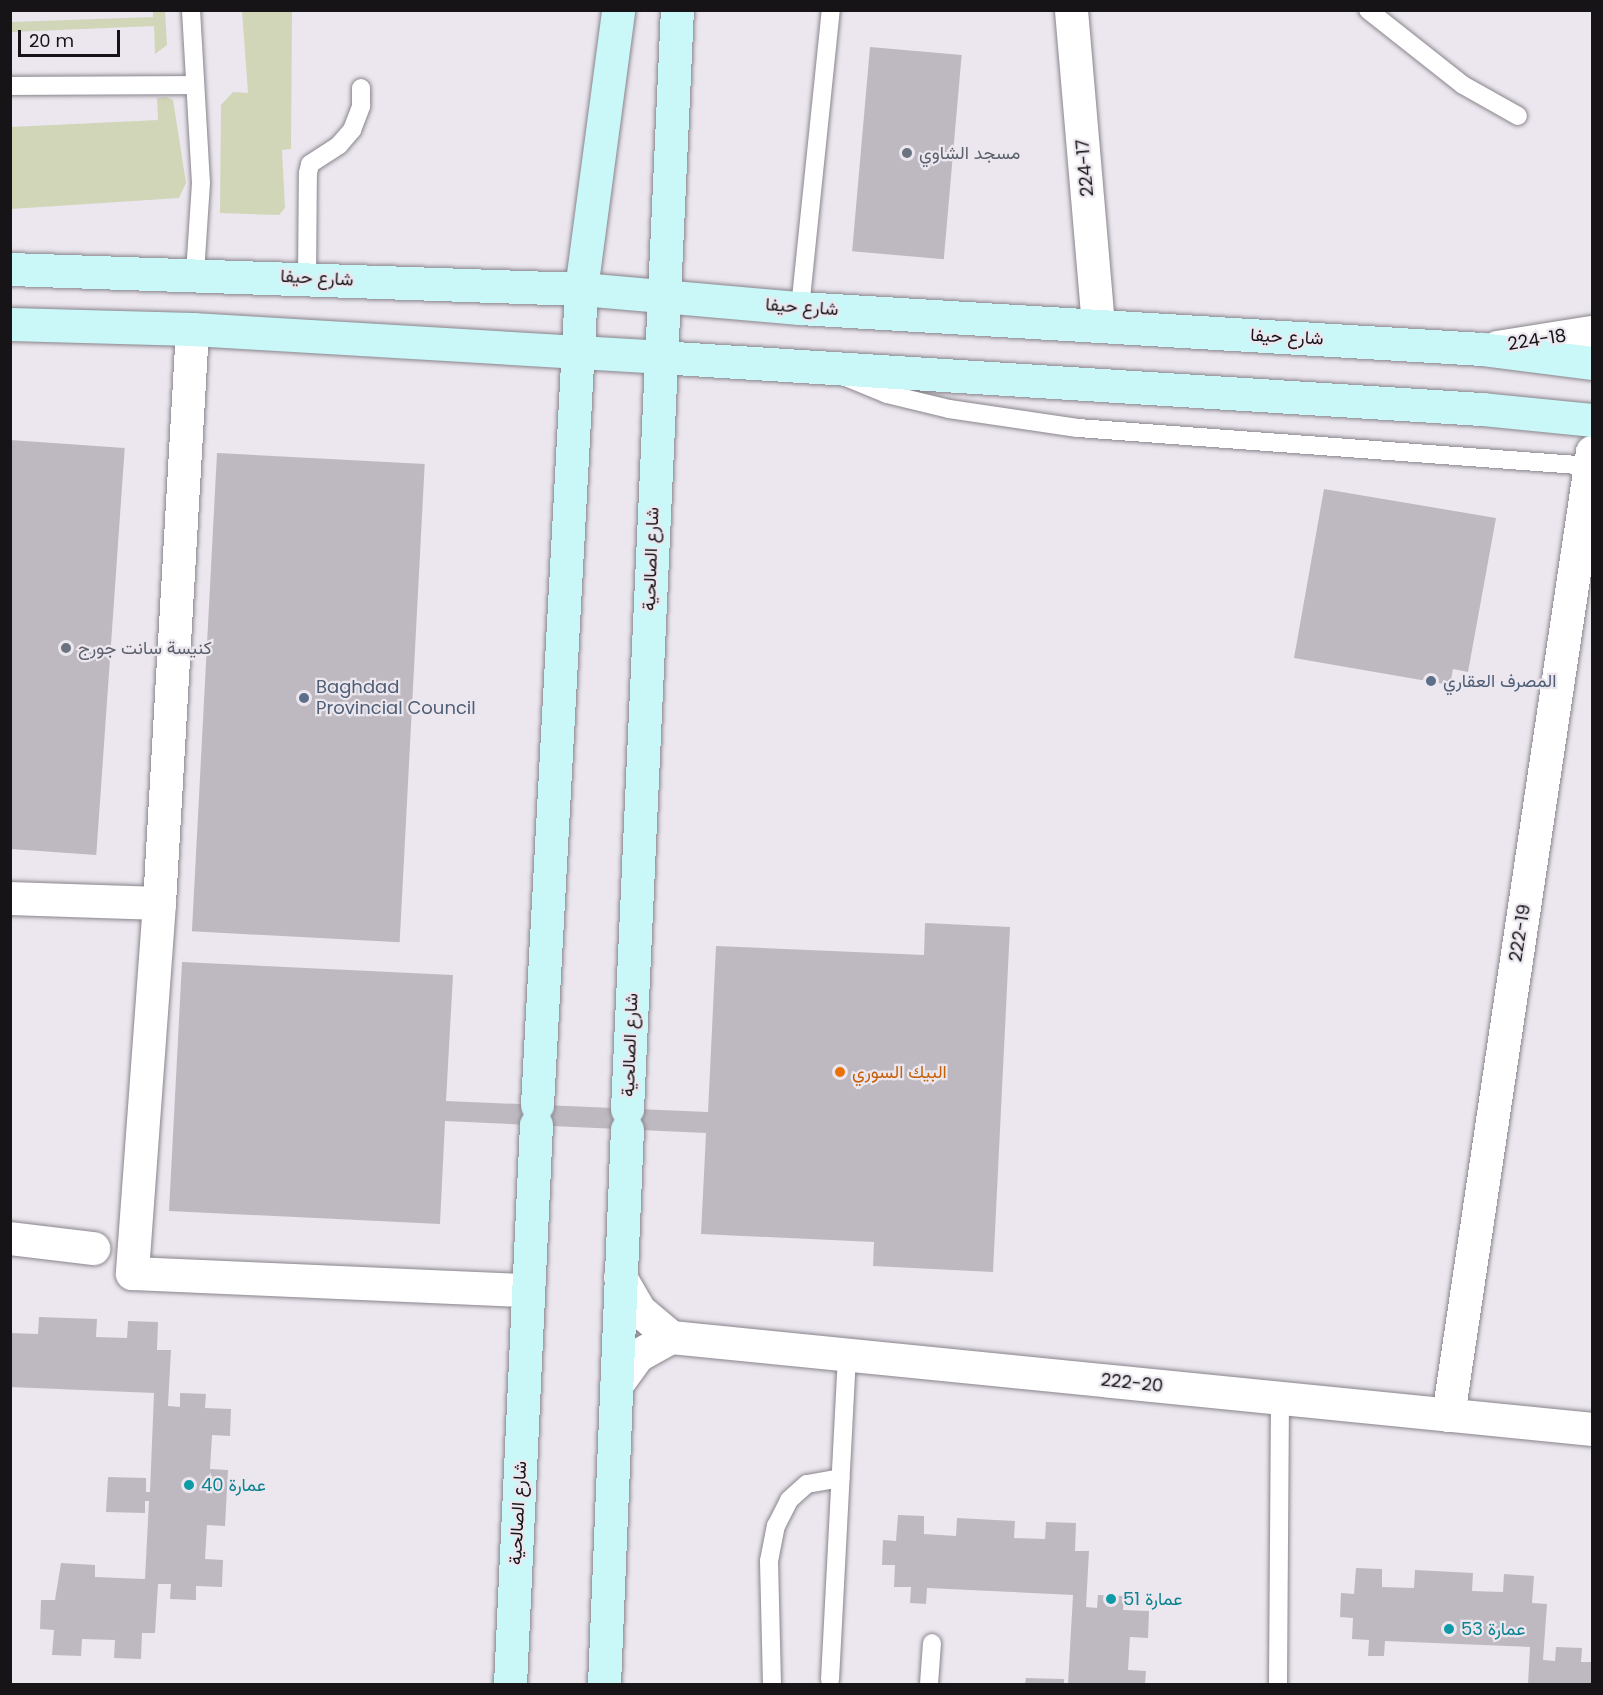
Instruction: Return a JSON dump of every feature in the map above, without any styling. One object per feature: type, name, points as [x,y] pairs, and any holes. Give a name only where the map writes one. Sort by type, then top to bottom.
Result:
[{"type":"main road","name":"شارع الصالحية","points":[[510,1684],[528,1290],[581,289],[618,10]]},
{"type":"main road","name":"شارع الصالحية","points":[[604,1684],[659,357],[677,10]]},
{"type":"main road","name":"شارع حيفا","points":[[10,269],[195,273],[581,289],[800,308],[1482,349],[1593,363]]},
{"type":"main road","points":[[10,324],[192,328],[1482,408],[1593,420]]},
{"type":"street","name":"224-17","points":[[1071,10],[1098,326]]},
{"type":"street","points":[[192,328],[159,903],[132,1273],[528,1290]]},
{"type":"street","name":"224-18","points":[[1482,349],[1593,332]]},
{"type":"street","name":"222-19","points":[[1448,1414],[1591,459]]},
{"type":"street","points":[[10,898],[159,903]]},
{"type":"street","points":[[10,1238],[93,1248]]},
{"type":"street","points":[[616,1385],[638,1355],[671,1337],[640,1311],[620,1277]]},
{"type":"street","name":"222-20","points":[[671,1337],[1593,1429]]},
{"type":"lane","points":[[191,10],[201,183],[195,273]]},
{"type":"lane","points":[[800,308],[831,10]]},
{"type":"lane","points":[[1368,10],[1463,85],[1518,116]]},
{"type":"lane","points":[[10,86],[195,85]]},
{"type":"lane","points":[[307,278],[310,164],[339,146],[351,130],[361,106],[361,88]]},
{"type":"lane","points":[[818,367],[887,394],[1007,419],[1149,436],[1591,459]]},
{"type":"lane","points":[[830,1680],[847,1354]]},
{"type":"lane","points":[[1278,1684],[1280,1398]]},
{"type":"lane","points":[[772,1684],[769,1562],[776,1526],[789,1500],[807,1484],[840,1478]]},
{"type":"lane","points":[[929,1684],[932,1643]]},
{"type":"green space","points":[[153,11],[165,11],[167,45],[155,54],[154,26],[11,32],[11,22],[153,17]]},
{"type":"green space","points":[[242,11],[292,11],[291,149],[282,150],[285,208],[279,215],[220,213],[221,105],[233,92],[248,93]]},
{"type":"green space","points":[[166,97],[173,100],[186,183],[179,198],[11,209],[11,127],[158,120],[157,98]]},
{"type":"building","name":"مسجد الشاوي","points":[[870,47],[962,55],[944,259],[852,251]]},
{"type":"building","name":"كنيسة سانت جورج","points":[[10,440],[125,448],[96,855],[10,849]]},
{"type":"building","name":"Baghdad Provincial Council","points":[[217,453],[425,464],[400,942],[192,931]]},
{"type":"building","points":[[1324,489],[1496,518],[1468,672],[1453,669],[1450,685],[1294,658]]},
{"type":"building","points":[[925,923],[1010,927],[993,1272],[873,1266],[874,1242],[701,1234],[706,1133],[445,1121],[440,1224],[169,1211],[182,962],[453,975],[446,1101],[708,1112],[716,946],[924,955]]},
{"type":"building","name":"عمارة 40","points":[[39,1317],[97,1319],[96,1337],[127,1338],[128,1321],[158,1322],[157,1350],[171,1350],[168,1406],[180,1407],[180,1393],[206,1394],[205,1408],[231,1409],[230,1436],[212,1435],[210,1469],[228,1470],[225,1526],[207,1525],[205,1559],[223,1560],[222,1587],[196,1586],[196,1600],[170,1599],[171,1584],[158,1584],[155,1633],[142,1633],[141,1659],[114,1658],[115,1640],[82,1639],[81,1656],[52,1655],[54,1630],[40,1629],[41,1600],[55,1600],[61,1563],[95,1565],[95,1577],[145,1579],[149,1501],[145,1501],[145,1513],[106,1512],[108,1477],[146,1478],[146,1492],[150,1492],[154,1393],[10,1387],[10,1333],[38,1334]]},
{"type":"building","name":"عمارة 51","points":[[898,1515],[924,1516],[924,1534],[956,1536],[957,1518],[1015,1521],[1014,1538],[1045,1539],[1046,1522],[1076,1523],[1075,1551],[1089,1551],[1086,1607],[1097,1608],[1098,1595],[1124,1596],[1123,1610],[1149,1611],[1148,1638],[1130,1637],[1128,1670],[1146,1671],[1145,1684],[1068,1684],[1073,1595],[927,1588],[926,1604],[910,1603],[911,1587],[894,1587],[895,1565],[882,1565],[883,1540],[896,1541]]},
{"type":"building","name":"عمارة 53","points":[[1356,1568],[1382,1569],[1382,1587],[1414,1588],[1415,1570],[1473,1573],[1472,1591],[1503,1592],[1504,1574],[1534,1576],[1532,1603],[1547,1604],[1543,1660],[1555,1661],[1556,1647],[1582,1648],[1581,1662],[1592,1662],[1592,1684],[1528,1684],[1530,1647],[1385,1641],[1384,1656],[1368,1656],[1369,1640],[1352,1639],[1353,1618],[1340,1617],[1341,1593],[1354,1594]]},
{"type":"building","points":[[1026,1678],[1064,1679],[1064,1684],[1025,1684]]},
{"type":"place","name":"مسجد الشاوي","points":[[907,153]]},
{"type":"place","name":"كنيسة سانت جورج","points":[[66,648]]},
{"type":"place","name":"المصرف العقاري","points":[[1431,681]]},
{"type":"place","name":"Baghdad Provincial Council","points":[[304,698]]},
{"type":"place","name":"البيك السوري","points":[[840,1072]]},
{"type":"place","name":"عمارة 40","points":[[189,1485]]},
{"type":"place","name":"عمارة 51","points":[[1111,1599]]},
{"type":"place","name":"عمارة 53","points":[[1449,1629]]}]
